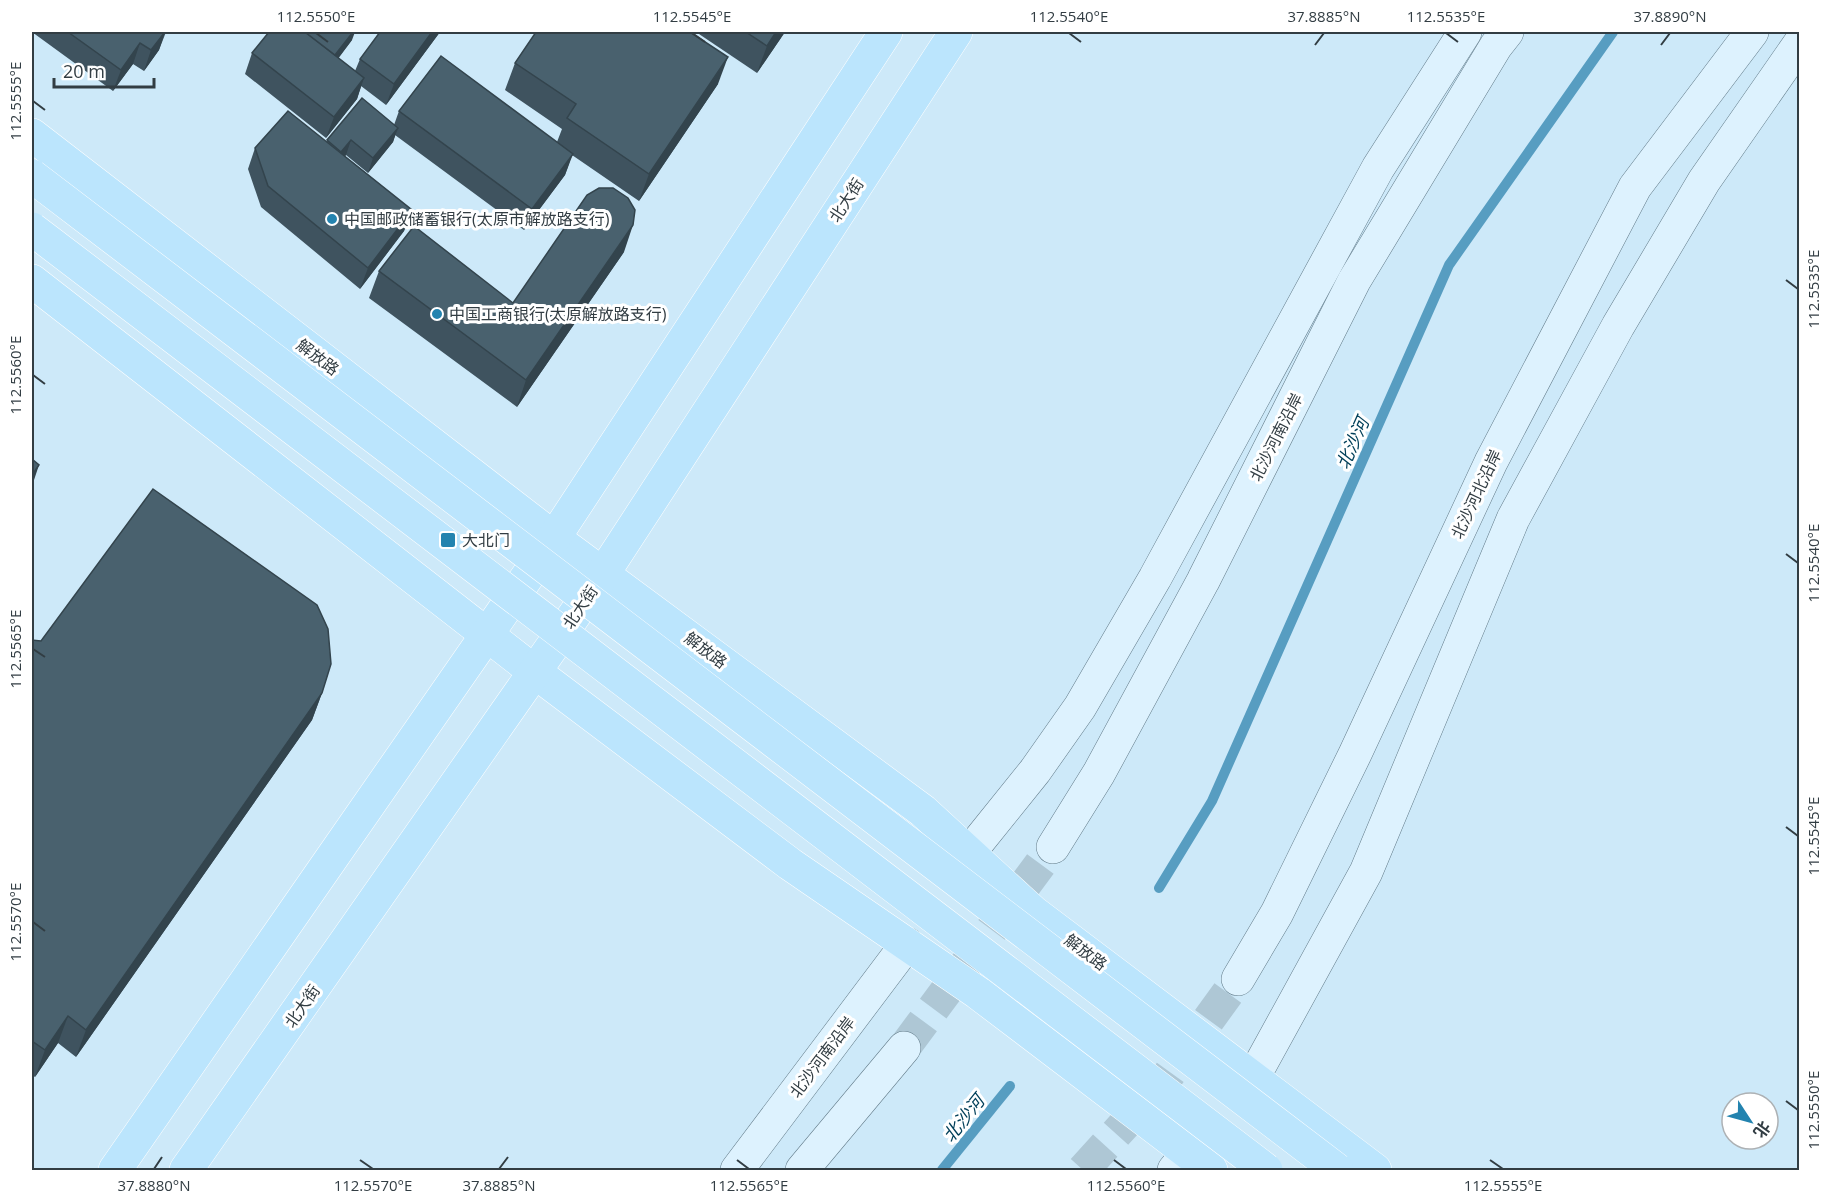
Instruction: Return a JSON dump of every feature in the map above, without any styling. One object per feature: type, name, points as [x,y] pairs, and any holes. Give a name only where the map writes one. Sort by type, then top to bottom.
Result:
[{"type":"main road","points":[[115,1170],[554,538],[886,32]]},
{"type":"main road","name":"北大街","points":[[186,1170],[603,574],[956,32]]},
{"type":"main road","name":"解放路","points":[[32,135],[554,538],[923,811],[1034,912],[1375,1170]]},
{"type":"main road","name":"解放路","points":[[32,176],[1337,1170]]},
{"type":"main road","points":[[32,229],[1266,1170]]},
{"type":"main road","points":[[32,281],[535,672],[790,864],[978,993],[1120,1101],[1191,1164]]},
{"type":"street","points":[[969,853],[1035,771],[1080,706],[1155,578],[1378,168],[1465,32]]},
{"type":"street","name":"北沙河南沿岸","points":[[1053,847],[1099,773],[1203,580],[1354,281],[1496,46],[1507,32]]},
{"type":"street","name":"北沙河北沿岸","points":[[1238,979],[1277,913],[1355,754],[1491,462],[1635,187],[1752,32]]},
{"type":"street","points":[[1253,1078],[1366,872],[1513,519],[1618,326],[1704,181],[1800,43]]},
{"type":"street","name":"北沙河南沿岸","points":[[737,1170],[907,944]]},
{"type":"street","points":[[802,1170],[904,1048]]},
{"type":"building","points":[[68,32],[165,32],[151,50],[140,43],[121,70]]},
{"type":"building","points":[[269,32],[305,32],[364,78],[334,117],[252,53]]},
{"type":"building","points":[[305,32],[353,32],[335,55]]},
{"type":"building","points":[[380,32],[432,32],[394,84],[360,59]]},
{"type":"building","points":[[536,32],[690,32],[728,57],[649,174],[567,118],[576,104],[515,63]]},
{"type":"building","points":[[746,32],[776,32],[767,46]]},
{"type":"building","points":[[441,56],[573,154],[532,209],[399,111]]},
{"type":"building","points":[[362,98],[398,128],[373,158],[351,140],[341,152],[327,140]]},
{"type":"building","name":"中国邮政储蓄银行(太原市解放路支行)","points":[[288,111],[412,210],[368,268],[268,186],[255,148]]},
{"type":"building","name":"中国工商银行(太原解放路支行)","points":[[599,188],[613,188],[628,198],[635,210],[633,225],[526,380],[379,271],[414,226],[513,303],[587,195]]},
{"type":"building","points":[[32,459],[39,465],[32,475]]},
{"type":"building","points":[[153,489],[317,605],[328,629],[331,664],[322,693],[86,1030],[68,1016],[45,1050],[32,1041],[32,640],[41,641]]},
{"type":"waterway","name":"北沙河","points":[[1159,888],[1212,801],[1449,265],[1613,32]]},
{"type":"waterway","name":"北沙河","points":[[942,1170],[1010,1086]]},
{"type":"tunnel","points":[[904,1048],[1053,847]]},
{"type":"tunnel","points":[[1083,1170],[1164,1081],[1238,979]]},
{"type":"place","name":"中国邮政储蓄银行(太原市解放路支行)","points":[[332,219]]},
{"type":"place","name":"中国工商银行(太原解放路支行)","points":[[437,314]]},
{"type":"place","name":"大北门","points":[[448,540]]}]
